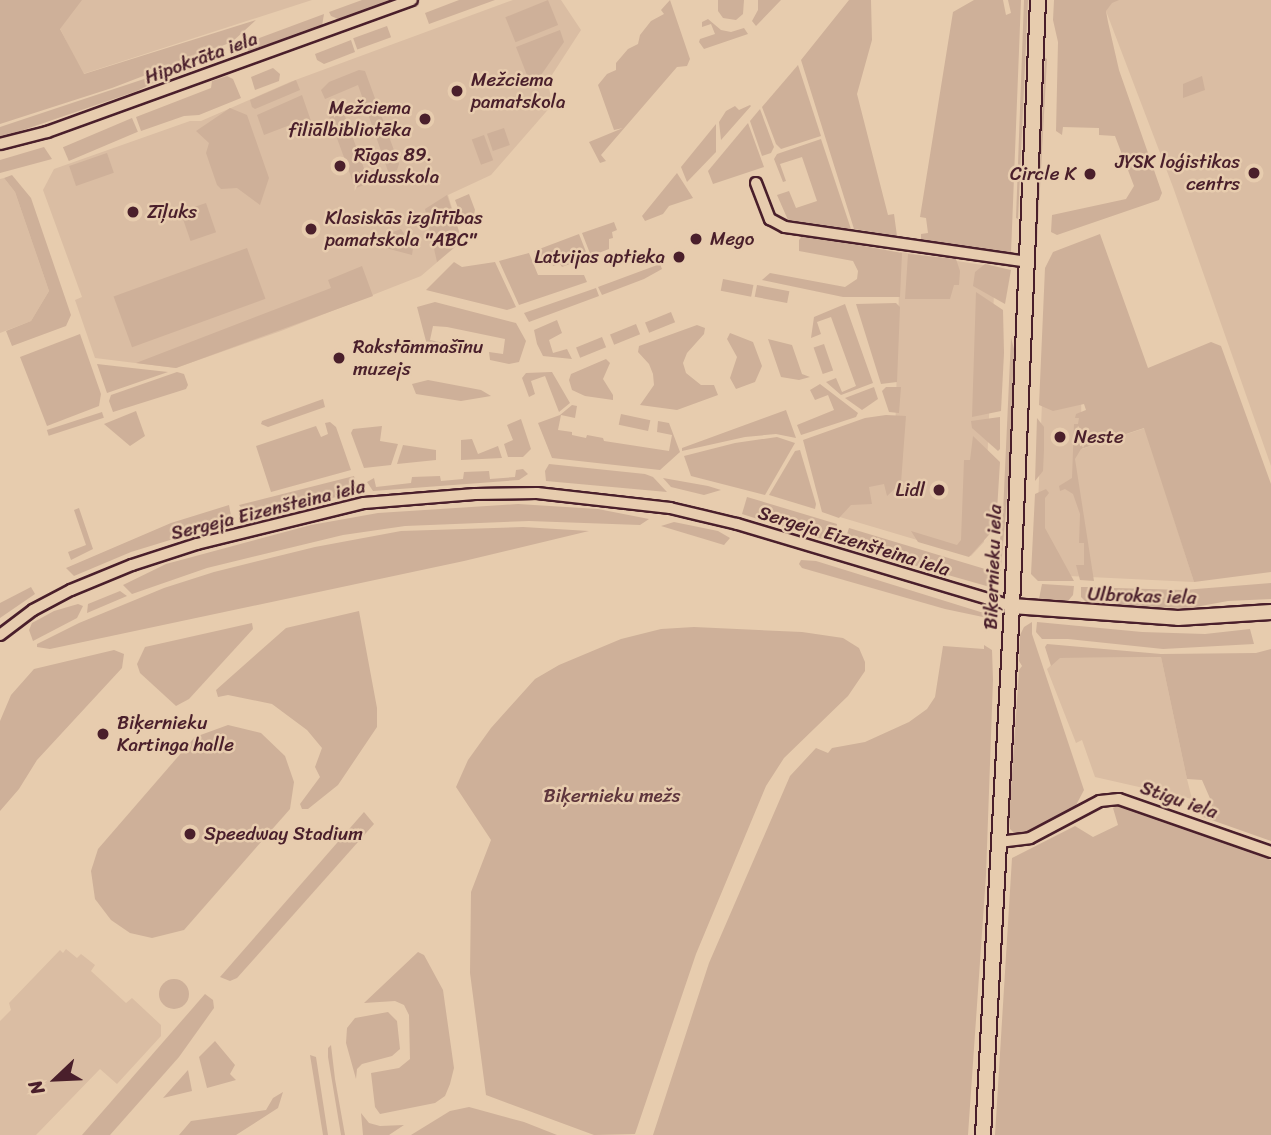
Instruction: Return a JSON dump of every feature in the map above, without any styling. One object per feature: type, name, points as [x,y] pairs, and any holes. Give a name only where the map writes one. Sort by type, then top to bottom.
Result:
[{"type":"main road","name":"Biķernieku iela","points":[[983,1135],[1012,606],[1038,0]]},
{"type":"main road","name":"Ulbrokas iela","points":[[1012,606],[1178,618],[1271,612]]},
{"type":"street","name":"Hipokrāta iela","points":[[0,144],[47,132],[411,0]]},
{"type":"street","points":[[756,183],[770,219],[785,227],[1027,262]]},
{"type":"street","name":"Sergeja Eizenšteina iela","points":[[0,635],[33,610],[71,590],[132,565],[197,544],[364,503],[475,494],[537,493],[619,500],[670,508],[737,524],[1012,606]]},
{"type":"street","name":"Stigu iela","points":[[999,842],[1030,838],[1100,801],[1119,799],[1271,852]]},
{"type":"shaded area","points":[[55,0],[312,0],[83,74],[49,7]]},
{"type":"shaded area","points":[[513,0],[561,0],[581,30],[548,81],[552,105],[491,175],[448,195],[462,241],[421,276],[281,331],[176,368],[95,358],[75,300],[82,297],[43,190],[54,169],[190,121],[201,121],[290,82]]},
{"type":"shaded area","points":[[1066,0],[1271,0],[1271,466],[1173,187],[1106,11]]},
{"type":"shaded area","points":[[4,178],[15,192],[49,291],[31,321],[0,333],[0,179]]},
{"type":"shaded area","points":[[900,252],[995,267],[984,542],[971,556],[823,512],[822,496],[894,476]]},
{"type":"shaded area","points":[[1081,396],[1082,449],[1145,428],[1194,582],[1069,576],[1037,532],[1042,402]]},
{"type":"shaded area","points":[[1161,657],[1192,799],[1095,777],[1082,740],[1076,743],[1047,669],[1059,658]]},
{"type":"shaded area","points":[[66,949],[77,958],[81,954],[95,965],[91,971],[126,1003],[132,998],[161,1025],[161,1036],[117,1084],[100,1069],[36,1135],[0,1135],[0,1021],[11,1010],[9,1003],[60,950],[63,953]]},
{"type":"green space","points":[[0,0],[82,0],[60,29],[84,74],[256,20],[232,42],[112,88],[0,124]]},
{"type":"green space","points":[[362,0],[392,0],[338,19],[329,12]]},
{"type":"green space","points":[[459,0],[495,0],[429,24],[425,13]]},
{"type":"green space","points":[[548,0],[558,25],[515,42],[505,17]]},
{"type":"green space","points":[[670,0],[690,59],[687,66],[677,67],[601,155],[606,161],[600,163],[589,142],[623,128],[614,130],[598,85],[607,74],[616,70],[616,63],[628,49],[638,44],[640,35],[651,21],[664,14],[661,10]]},
{"type":"green space","points":[[718,0],[744,0],[743,14],[736,20],[723,18],[718,11]]},
{"type":"green space","points":[[758,0],[781,0],[756,26],[752,21],[758,10]]},
{"type":"green space","points":[[849,0],[871,0],[872,40],[857,94],[888,215],[894,214],[897,236],[854,229],[801,60]]},
{"type":"green space","points":[[974,0],[1003,0],[1006,15],[1011,13],[1008,0],[1021,0],[1011,253],[921,240],[921,234],[928,233],[926,218],[920,217],[953,12]]},
{"type":"green space","points":[[1024,0],[1028,0],[1018,219],[1016,218]]},
{"type":"green space","points":[[1054,0],[1119,0],[1112,3],[1106,11],[1108,22],[1119,70],[1162,193],[1159,200],[1057,235],[1051,232],[1052,215],[1126,199],[1134,186],[1115,136],[1099,135],[1099,128],[1063,127],[1062,135],[1056,131],[1058,42],[1053,20]]},
{"type":"green space","points":[[324,14],[322,26],[248,51],[246,43]]},
{"type":"green space","points":[[708,19],[721,30],[731,32],[744,28],[748,34],[704,49],[700,39],[715,34],[711,24],[702,27],[702,22]]},
{"type":"green space","points":[[387,26],[391,37],[357,50],[353,38]]},
{"type":"green space","points":[[560,30],[564,42],[532,88],[516,47]]},
{"type":"green space","points":[[351,40],[355,52],[324,64],[317,60],[315,54]]},
{"type":"green space","points":[[1045,58],[1047,59],[1036,243]]},
{"type":"green space","points":[[798,65],[821,136],[781,149],[776,144],[762,107]]},
{"type":"green space","points":[[273,68],[280,74],[279,81],[255,90],[251,77]]},
{"type":"green space","points":[[359,70],[365,71],[399,164],[397,170],[389,174],[358,85],[325,99],[321,90],[329,82]]},
{"type":"green space","points":[[162,73],[163,78],[137,91],[0,138],[0,127]]},
{"type":"green space","points":[[227,76],[233,79],[241,98],[199,115],[184,116],[141,131],[136,117],[211,88],[212,81]]},
{"type":"green space","points":[[1202,76],[1205,90],[1183,98],[1183,84]]},
{"type":"green space","points":[[296,80],[300,90],[255,109],[252,107],[250,100]]},
{"type":"green space","points":[[302,95],[311,121],[305,124],[303,120],[264,135],[257,115]]},
{"type":"green space","points":[[750,105],[721,140],[719,122],[726,111],[735,106],[739,110]]},
{"type":"green space","points":[[230,108],[247,115],[269,178],[260,205],[237,188],[221,189],[217,185],[206,153],[209,143],[196,131]]},
{"type":"green space","points":[[342,108],[369,183],[355,188],[328,113]]},
{"type":"green space","points":[[760,109],[774,147],[771,153],[762,156],[750,121]]},
{"type":"green space","points":[[132,118],[138,132],[69,161],[63,147]]},
{"type":"green space","points":[[748,123],[764,167],[713,184],[708,171]]},
{"type":"green space","points":[[716,124],[716,152],[687,182],[681,167]]},
{"type":"green space","points":[[504,128],[510,145],[493,151],[487,134]]},
{"type":"green space","points":[[484,135],[493,160],[481,165],[472,139]]},
{"type":"green space","points":[[821,139],[851,229],[788,220],[777,195],[789,191],[796,208],[817,201],[802,157],[780,164],[786,181],[783,182],[774,159],[777,154]]},
{"type":"green space","points":[[44,147],[52,159],[0,173],[0,160]]},
{"type":"green space","points":[[107,153],[114,173],[76,186],[69,166]]},
{"type":"green space","points":[[677,173],[693,198],[669,206],[663,214],[645,221],[642,216]]},
{"type":"green space","points":[[12,175],[31,198],[71,315],[66,326],[12,346],[6,331],[31,321],[49,291],[15,192],[4,178]]},
{"type":"green space","points":[[469,194],[475,210],[473,219],[464,224],[455,200]]},
{"type":"green space","points":[[447,195],[462,241],[437,262],[425,209]]},
{"type":"green space","points":[[206,203],[216,232],[191,241],[180,212]]},
{"type":"green space","points":[[614,222],[617,230],[612,232],[613,238],[609,239],[609,249],[591,256],[582,233]]},
{"type":"green space","points":[[401,229],[413,248],[412,255],[382,247],[380,237]]},
{"type":"green space","points":[[579,234],[588,257],[562,267],[560,264],[553,266],[551,261],[546,262],[544,258],[537,260],[534,251]]},
{"type":"green space","points":[[1100,234],[1148,368],[1211,342],[1221,346],[1271,484],[1271,572],[1194,582],[1144,428],[1081,449],[1075,459],[1094,581],[1080,580],[1076,565],[1084,565],[1084,543],[1079,543],[1080,514],[1073,494],[1065,489],[1060,491],[1059,486],[1072,478],[1074,424],[1078,424],[1079,418],[1075,418],[1076,414],[1086,410],[1084,404],[1053,411],[1039,405],[1045,268],[1053,252]]},
{"type":"green space","points":[[803,235],[902,253],[900,297],[843,297],[762,280],[770,273],[845,287],[857,279],[858,271],[853,261],[799,251],[799,240]]},
{"type":"green space","points":[[247,248],[265,299],[132,347],[114,297]]},
{"type":"green space","points":[[529,253],[538,275],[584,275],[587,282],[519,305],[499,261]]},
{"type":"green space","points":[[908,254],[956,259],[960,271],[959,285],[954,285],[950,299],[905,299]]},
{"type":"green space","points":[[454,262],[462,267],[495,262],[516,307],[507,310],[426,290]]},
{"type":"green space","points":[[660,264],[662,269],[644,279],[602,295],[598,287]]},
{"type":"green space","points":[[985,264],[1011,270],[1005,304],[973,286],[975,272]]},
{"type":"green space","points":[[362,266],[373,296],[176,368],[136,363],[331,288],[328,280]]},
{"type":"green space","points":[[723,279],[753,285],[751,297],[721,291]]},
{"type":"green space","points":[[757,285],[789,291],[787,303],[755,297]]},
{"type":"green space","points":[[596,288],[599,296],[529,322],[524,313]]},
{"type":"green space","points":[[976,292],[1003,310],[1004,353],[1001,411],[972,417]]},
{"type":"green space","points":[[435,302],[516,323],[526,341],[519,362],[509,364],[490,360],[489,352],[503,354],[505,339],[447,327],[433,326],[430,340],[444,343],[443,348],[427,345],[417,307]]},
{"type":"green space","points":[[896,303],[900,307],[897,382],[881,384],[856,304]]},
{"type":"green space","points":[[845,304],[873,383],[841,395],[826,382],[836,378],[842,392],[856,386],[831,317],[817,322],[821,334],[811,338],[814,317]]},
{"type":"green space","points":[[671,312],[675,322],[649,333],[645,322]]},
{"type":"green space","points":[[557,320],[562,333],[549,340],[553,353],[567,349],[572,359],[543,356],[537,344],[534,330]]},
{"type":"green space","points":[[636,324],[640,334],[614,345],[610,334]]},
{"type":"green space","points":[[697,325],[705,328],[704,334],[687,353],[683,363],[686,373],[701,385],[714,385],[718,395],[677,410],[640,405],[654,385],[649,364],[638,352],[639,346]]},
{"type":"green space","points":[[730,333],[753,342],[762,366],[755,382],[736,389],[730,378],[737,357],[727,339]]},
{"type":"green space","points":[[80,334],[101,394],[99,406],[47,426],[20,357]]},
{"type":"green space","points":[[602,337],[606,347],[580,358],[576,347]]},
{"type":"green space","points":[[1011,338],[1014,349],[1009,475],[1000,579],[996,575],[1003,513]]},
{"type":"green space","points":[[768,339],[792,345],[802,374],[810,377],[799,380],[781,377]]},
{"type":"green space","points":[[824,344],[833,370],[823,374],[814,348]]},
{"type":"green space","points":[[606,359],[610,363],[603,379],[613,395],[613,400],[585,396],[572,390],[569,380],[571,374]]},
{"type":"green space","points":[[97,364],[132,368],[168,372],[107,393]]},
{"type":"green space","points":[[177,372],[184,374],[188,385],[186,389],[113,412],[109,401],[111,395]]},
{"type":"green space","points":[[552,372],[570,403],[559,412],[545,376],[531,381],[535,394],[529,397],[522,378],[526,373]]},
{"type":"green space","points":[[428,380],[481,390],[491,396],[461,401],[416,394],[412,384]]},
{"type":"green space","points":[[820,384],[858,413],[856,417],[801,435],[797,425],[834,410],[828,395],[815,400],[810,390]]},
{"type":"green space","points":[[874,387],[878,399],[862,410],[845,398]]},
{"type":"green space","points":[[886,387],[901,387],[899,413],[889,412],[882,391]]},
{"type":"green space","points":[[323,399],[325,407],[268,427],[261,424],[262,421]]},
{"type":"green space","points":[[572,405],[577,406],[575,418],[561,415],[558,430],[586,438],[587,435],[603,438],[604,441],[669,451],[672,435],[657,432],[658,421],[669,423],[680,452],[660,470],[552,458],[538,423],[560,415]]},
{"type":"green space","points":[[786,410],[796,438],[776,434],[745,437],[682,451],[682,448]]},
{"type":"green space","points":[[136,411],[145,436],[130,446],[104,424]]},
{"type":"green space","points":[[102,412],[104,418],[49,436],[47,430]]},
{"type":"green space","points":[[621,414],[650,420],[648,431],[619,425]]},
{"type":"green space","points":[[906,416],[901,483],[887,496],[884,484],[869,487],[872,504],[851,505],[839,518],[822,512],[803,440],[865,418]]},
{"type":"green space","points":[[1000,417],[998,451],[972,428],[971,421]]},
{"type":"green space","points":[[1037,418],[1044,427],[1044,450],[1043,471],[1035,481]]},
{"type":"green space","points":[[521,419],[531,449],[523,457],[508,457],[504,444],[513,440],[507,425]]},
{"type":"green space","points":[[330,422],[336,427],[351,470],[271,492],[256,446],[316,426],[321,437],[328,434],[325,423]]},
{"type":"green space","points":[[382,426],[380,441],[398,444],[391,465],[364,468],[351,433],[353,429]]},
{"type":"green space","points":[[973,436],[1000,462],[996,527],[969,557],[918,542],[911,531],[957,545],[961,540],[964,460],[970,460]]},
{"type":"green space","points":[[777,437],[795,443],[765,495],[691,476],[684,456],[735,443]]},
{"type":"green space","points":[[472,439],[478,454],[498,446],[502,458],[461,460],[461,440]]},
{"type":"green space","points":[[403,445],[436,450],[436,460],[397,464]]},
{"type":"green space","points":[[800,450],[816,504],[815,509],[769,495],[795,451]]},
{"type":"green space","points":[[549,464],[645,474],[653,477],[667,492],[546,481],[545,471]]},
{"type":"green space","points":[[523,469],[528,474],[519,480],[373,491],[367,482],[374,478],[376,487],[411,483],[412,477],[440,476],[441,481],[463,479],[464,472],[489,471],[490,479],[515,477],[516,470]]},
{"type":"green space","points":[[354,476],[357,488],[354,493],[249,517],[239,505]]},
{"type":"green space","points":[[663,478],[721,490],[704,495],[671,487]]},
{"type":"green space","points":[[1046,489],[1049,493],[1045,498],[1045,528],[1074,581],[1038,581],[1031,574],[1035,494]]},
{"type":"green space","points":[[747,497],[837,524],[836,528],[831,536],[822,539],[742,514]]},
{"type":"green space","points":[[518,504],[598,509],[649,519],[640,525],[529,521],[405,526],[343,535],[207,568],[132,594],[123,585],[166,564],[311,525],[378,513]]},
{"type":"green space","points":[[229,505],[232,521],[131,552],[74,576],[66,568],[171,523]]},
{"type":"green space","points":[[79,508],[93,549],[71,560],[68,552],[86,545],[74,510]]},
{"type":"green space","points":[[674,522],[718,531],[730,538],[724,545],[661,526]]},
{"type":"green space","points":[[523,527],[589,531],[464,561],[50,649],[37,647],[37,644],[79,623],[164,588],[214,572],[315,547],[401,531]]},
{"type":"green space","points":[[849,528],[985,569],[992,574],[990,587],[853,548],[846,537]]},
{"type":"green space","points":[[801,560],[816,561],[987,614],[983,617],[945,609],[802,568],[799,564]]},
{"type":"green space","points":[[1271,583],[1271,599],[1228,601],[1190,608],[1121,606],[1114,600],[1114,588],[1184,590]]},
{"type":"green space","points":[[1042,584],[1074,586],[1073,595],[1068,601],[1039,599]]},
{"type":"green space","points":[[31,587],[35,594],[0,618],[0,603]]},
{"type":"green space","points":[[1081,587],[1107,587],[1107,602],[1087,603],[1081,597]]},
{"type":"green space","points":[[120,591],[127,596],[87,613],[88,604]]},
{"type":"green space","points":[[78,604],[83,606],[77,618],[33,641],[29,630],[32,623],[54,611]]},
{"type":"green space","points":[[359,611],[377,708],[377,727],[338,785],[308,809],[302,809],[300,804],[320,777],[315,767],[322,748],[307,730],[272,704],[228,695],[218,697],[216,690],[286,628]]},
{"type":"green space","points":[[1032,622],[1032,634],[1084,790],[1074,809],[1032,831],[1014,833],[1010,829],[1009,819],[1019,670],[1022,666],[1019,661],[1020,635],[1024,627]]},
{"type":"green space","points":[[1037,622],[1142,632],[1205,634],[1250,629],[1254,644],[1163,649],[1068,639],[1042,639],[1036,632]]},
{"type":"green space","points":[[252,623],[253,629],[189,699],[176,706],[140,673],[137,664],[145,647]]},
{"type":"green space","name":"Biķernieku mežs","points":[[694,627],[802,632],[843,638],[859,648],[865,662],[865,671],[848,696],[784,758],[766,786],[696,954],[635,1134],[594,1135],[486,1095],[470,973],[471,892],[491,840],[456,787],[468,760],[491,728],[535,679],[559,665],[621,639],[661,629]]},
{"type":"green space","points":[[1047,644],[1161,654],[1256,653],[1271,649],[1271,841],[1203,817],[1212,803],[1202,780],[1187,779],[1161,657],[1060,658],[1051,666],[1045,647]]},
{"type":"green space","points":[[984,645],[992,650],[993,680],[986,875],[968,1135],[653,1135],[709,963],[790,776],[816,748],[828,753],[832,748],[865,742],[909,722],[927,709],[935,697],[943,646],[984,649]]},
{"type":"green space","points":[[114,650],[124,654],[122,668],[37,760],[19,789],[0,811],[0,721],[11,695],[34,669]]},
{"type":"green space","name":"Speedway Stadium","points":[[228,725],[261,733],[285,756],[294,782],[290,809],[184,930],[152,938],[130,933],[111,920],[95,899],[91,871],[98,849],[195,737]]},
{"type":"green space","points":[[1122,804],[1271,860],[1271,1135],[995,1135],[1012,858],[1075,826],[1093,837],[1118,825],[1113,808]]},
{"type":"green space","points":[[364,812],[374,824],[237,978],[230,981],[220,977]]},
{"type":"green space","points":[[418,952],[424,955],[443,990],[454,1068],[445,1096],[435,1103],[380,1114],[375,1107],[371,1073],[399,1068],[410,1059],[409,1015],[404,1005],[395,1001],[364,1003]]},
{"type":"green space","points":[[174,979],[180,980],[188,988],[188,1000],[180,1008],[174,1009],[168,1008],[160,1000],[159,994],[160,988],[168,980]]},
{"type":"green space","points":[[205,994],[213,1000],[214,1008],[179,1057],[110,1135],[82,1135]]},
{"type":"green space","points":[[388,1012],[397,1021],[400,1049],[392,1056],[362,1064],[357,1069],[356,1079],[346,1043],[347,1028],[355,1018]]},
{"type":"green space","points":[[215,1041],[235,1065],[230,1074],[236,1080],[207,1088],[199,1057]]},
{"type":"green space","points":[[331,1045],[345,1135],[341,1135],[328,1057],[328,1048]]},
{"type":"green space","points":[[310,1055],[316,1057],[328,1135],[323,1135]]},
{"type":"green space","points":[[188,1070],[192,1091],[163,1098]]},
{"type":"green space","points":[[283,1092],[278,1108],[236,1135],[179,1135],[191,1121],[266,1110],[273,1098]]},
{"type":"green space","points":[[469,1107],[524,1122],[557,1135],[411,1135],[450,1111]]},
{"type":"green space","points":[[361,1113],[369,1123],[380,1126],[404,1125],[389,1135],[363,1135]]},
{"type":"place","name":"Mežciema pamatskola","points":[[457,91]]},
{"type":"place","name":"Mežciema filiālbibliotēka","points":[[425,119]]},
{"type":"place","name":"Rīgas 89. vidusskola","points":[[340,166]]},
{"type":"place","name":"JYSK loģistikas centrs","points":[[1254,173]]},
{"type":"place","name":"Circle K","points":[[1090,174]]},
{"type":"place","name":"Zīļuks","points":[[133,212]]},
{"type":"place","name":"Klasiskās izglītības pamatskola \"ABC\"","points":[[311,229]]},
{"type":"place","name":"Mego","points":[[696,239]]},
{"type":"place","name":"Latvijas aptieka","points":[[679,257]]},
{"type":"place","name":"Rakstāmmašīnu muzejs","points":[[339,358]]},
{"type":"place","name":"Neste","points":[[1060,437]]},
{"type":"place","name":"Lidl","points":[[939,490]]},
{"type":"place","name":"Biķernieku Kartinga halle","points":[[103,734]]},
{"type":"place","name":"Speedway Stadium","points":[[190,834]]}]
